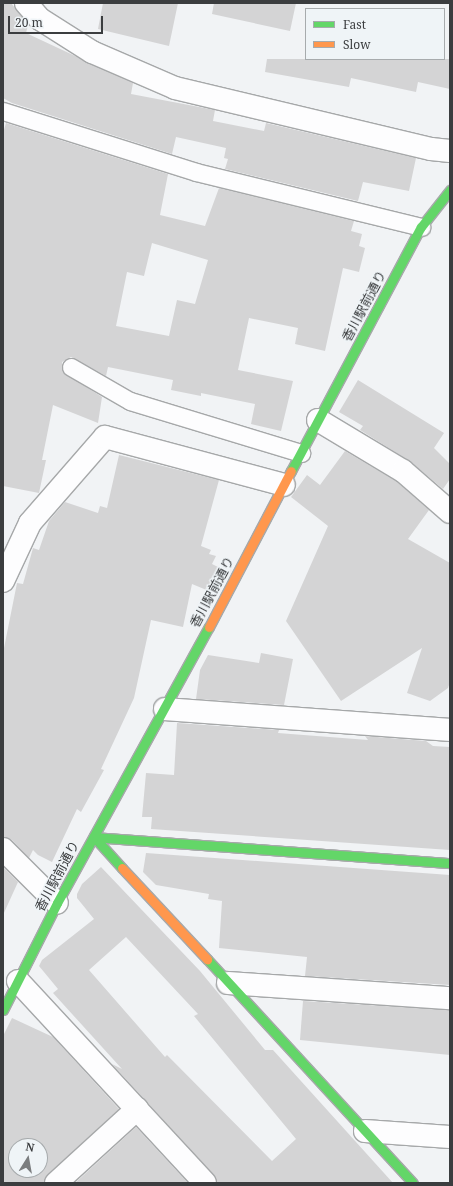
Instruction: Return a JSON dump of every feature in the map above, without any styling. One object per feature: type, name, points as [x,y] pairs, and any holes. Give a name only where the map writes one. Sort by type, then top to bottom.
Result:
[{"type":"street","points":[[26,3],[40,19],[92,52],[175,88],[431,149],[450,152]]},
{"type":"street","name":"香川駅前通り","points":[[3,1010],[57,903],[165,709],[421,227],[450,190]]},
{"type":"street","points":[[318,420],[404,472],[450,512]]},
{"type":"street","points":[[3,581],[30,523],[105,437],[284,485]]},
{"type":"street","points":[[165,709],[450,730]]},
{"type":"street","points":[[94,837],[450,863]]},
{"type":"street","points":[[94,837],[413,1183]]},
{"type":"street","points":[[3,849],[57,903]]},
{"type":"street","points":[[18,981],[205,1183]]},
{"type":"street","points":[[228,983],[450,998]]},
{"type":"street","points":[[56,1183],[137,1110]]},
{"type":"street","points":[[365,1131],[450,1137]]},
{"type":"lane","points":[[3,111],[196,172],[421,227]]},
{"type":"lane","points":[[71,367],[130,401],[301,453]]},
{"type":"building","points":[[3,3],[11,3],[28,25],[26,33],[133,83],[131,94],[215,110],[213,121],[264,131],[266,123],[416,158],[409,191],[363,182],[358,201],[225,169],[228,159],[224,158],[226,148],[176,137],[172,154],[12,103],[3,98]]},
{"type":"building","points":[[103,3],[178,3],[169,46],[98,29]]},
{"type":"building","points":[[214,3],[296,3],[290,31],[212,14]]},
{"type":"building","points":[[267,59],[450,59],[450,89],[418,82],[416,92],[351,78],[349,87],[265,72]]},
{"type":"building","points":[[6,123],[168,174],[160,215],[205,226],[219,188],[354,221],[351,231],[362,234],[359,246],[365,248],[359,272],[343,268],[325,351],[295,344],[298,328],[249,318],[238,370],[293,381],[281,431],[251,424],[255,404],[201,393],[201,396],[171,390],[173,380],[108,367],[106,376],[71,357],[62,362],[63,372],[102,397],[98,423],[53,405],[42,460],[46,460],[39,493],[3,486],[3,133]],"holes":[[[152,243],[208,260],[195,304],[177,300],[169,336],[116,326],[127,272],[144,276]]]},
{"type":"building","points":[[358,380],[444,433],[434,448],[450,464],[450,479],[443,489],[411,462],[360,430],[363,426],[339,412]]},
{"type":"building","points":[[345,451],[396,481],[429,510],[408,539],[450,563],[450,682],[448,688],[430,701],[407,693],[422,648],[341,701],[286,621],[328,526],[291,497],[307,475],[320,485]]},
{"type":"building","points":[[119,455],[219,480],[201,546],[211,550],[209,554],[216,556],[212,564],[218,567],[209,591],[192,584],[183,627],[151,620],[134,698],[101,769],[104,770],[81,812],[77,809],[52,862],[38,855],[33,850],[29,858],[12,840],[3,837],[3,653],[17,583],[23,584],[33,548],[39,550],[49,521],[65,502],[98,513],[100,506],[107,508]]},
{"type":"building","points":[[261,653],[293,659],[284,705],[196,699],[200,670],[208,655],[259,663]]},
{"type":"building","points":[[177,723],[279,730],[278,733],[368,740],[365,736],[426,741],[433,746],[450,747],[450,850],[151,829],[152,817],[142,817],[146,773],[174,775]]},
{"type":"building","points":[[146,853],[450,875],[450,985],[305,976],[307,957],[219,948],[222,901],[208,899],[209,894],[156,885],[143,872]]},
{"type":"building","points":[[3,867],[18,882],[3,915]]},
{"type":"building","points":[[101,867],[200,971],[265,1050],[273,1050],[393,1183],[217,1183],[214,1175],[112,1064],[122,1069],[53,993],[58,989],[39,966],[42,960],[94,919],[77,898],[77,894],[82,884]],"holes":[[[126,937],[198,1014],[194,1016],[296,1139],[272,1161],[167,1055],[165,1057],[89,970]]]},
{"type":"building","points":[[303,1001],[450,1010],[450,1055],[300,1040]]},
{"type":"building","points":[[12,1018],[53,1037],[119,1109],[48,1174],[48,1138],[8,1138],[8,1178],[46,1178],[44,1183],[3,1183],[3,1036]]},
{"type":"building","points":[[136,1127],[188,1183],[75,1183]]},
{"type":"traffic: fast","points":[[291,471],[421,227],[450,190]]},
{"type":"traffic: fast","points":[[3,1010],[57,903],[209,627]]},
{"type":"traffic: fast","points":[[122,868],[94,837],[450,863]]},
{"type":"traffic: fast","points":[[207,959],[413,1183]]},
{"type":"traffic: slow","points":[[209,627],[291,471]]},
{"type":"traffic: slow","points":[[122,868],[207,959]]}]
